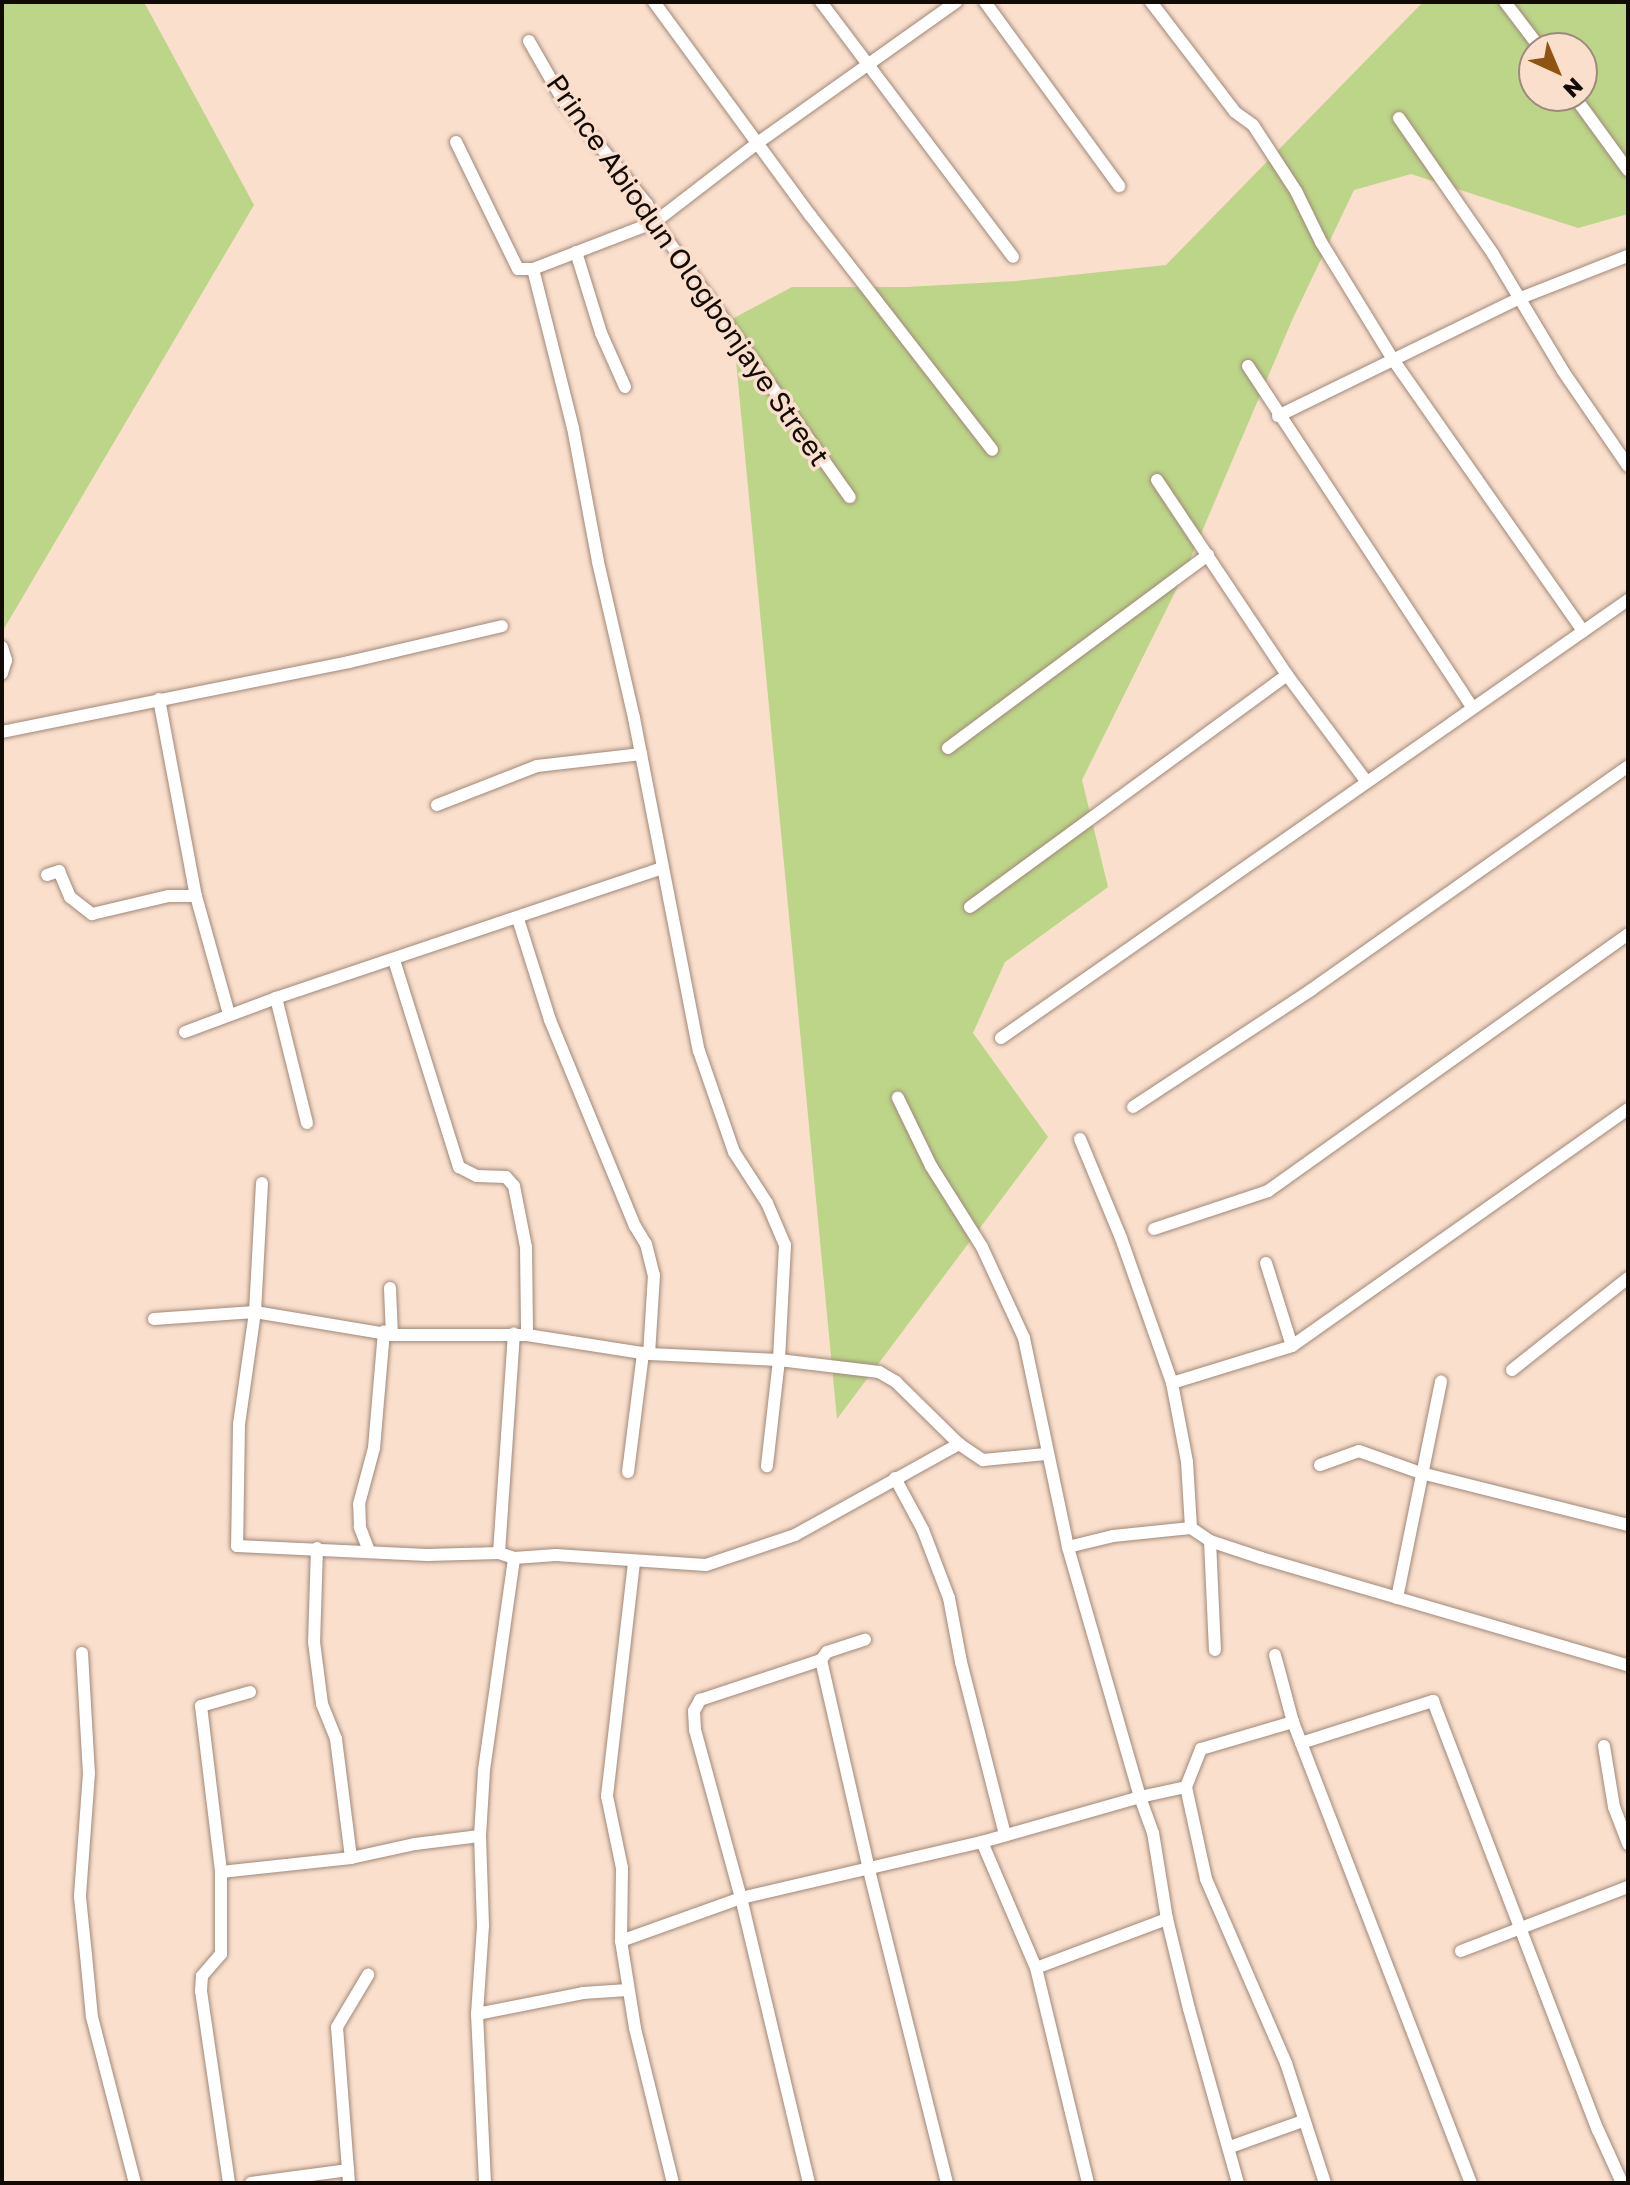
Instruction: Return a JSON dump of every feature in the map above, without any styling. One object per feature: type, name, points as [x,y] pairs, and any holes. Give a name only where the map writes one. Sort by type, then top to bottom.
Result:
[{"type":"street","points":[[654,2],[810,215],[992,450]]},
{"type":"street","points":[[821,2],[1013,257]]},
{"type":"street","points":[[456,142],[518,269],[533,269],[655,222],[759,142],[956,2]]},
{"type":"street","points":[[985,2],[1119,186]]},
{"type":"street","points":[[1151,2],[1235,112],[1253,125],[1296,191],[1321,242],[1394,361],[1583,631]]},
{"type":"street","points":[[1505,2],[1528,32]]},
{"type":"street","name":"Prince Abiodun Ologbonjaye Street","points":[[529,41],[564,102],[647,204],[655,222],[850,497]]},
{"type":"street","points":[[1586,112],[1628,170]]},
{"type":"street","points":[[1399,118],[1493,254],[1518,299],[1628,466]]},
{"type":"street","points":[[576,252],[601,333],[625,387]]},
{"type":"street","points":[[1278,416],[1518,299],[1628,256]]},
{"type":"street","points":[[533,269],[573,428],[699,1051],[734,1152],[767,1203],[785,1245],[779,1360],[767,1466]]},
{"type":"street","points":[[1248,366],[1472,707]]},
{"type":"street","points":[[1157,480],[1287,675],[1366,781]]},
{"type":"street","points":[[948,748],[1208,555]]},
{"type":"street","points":[[1001,1038],[1628,600]]},
{"type":"street","points":[[4,728],[349,662],[502,626]]},
{"type":"street","points":[[2,647],[6,660],[2,673]]},
{"type":"street","points":[[970,907],[1287,675]]},
{"type":"street","points":[[159,699],[196,896],[229,1014]]},
{"type":"street","points":[[437,805],[537,766],[641,754]]},
{"type":"street","points":[[1133,1107],[1311,990],[1628,766]]},
{"type":"street","points":[[185,1032],[229,1014],[663,868]]},
{"type":"street","points":[[47,875],[59,871],[70,897],[92,914],[168,896],[196,896]]},
{"type":"street","points":[[518,919],[550,1020],[635,1226],[646,1244],[654,1275],[628,1472]]},
{"type":"street","points":[[1154,1229],[1268,1191],[1628,934]]},
{"type":"street","points":[[394,960],[459,1167],[477,1176],[506,1177],[514,1186],[526,1247],[521,1334],[499,1553]]},
{"type":"street","points":[[276,998],[307,1123]]},
{"type":"street","points":[[898,1098],[931,1166],[982,1247],[1024,1338],[1068,1547],[1153,1833],[1167,1919],[1238,2183]]},
{"type":"street","points":[[1172,1383],[1292,1346],[1628,1109]]},
{"type":"street","points":[[1080,1139],[1121,1238],[1172,1383],[1187,1462],[1191,1528]]},
{"type":"street","points":[[262,1183],[255,1312],[239,1424],[237,1546],[427,1555],[499,1553],[514,1558],[556,1555],[706,1565],[795,1535],[959,1444]]},
{"type":"street","points":[[1266,1263],[1292,1346]]},
{"type":"street","points":[[1512,1370],[1628,1278]]},
{"type":"street","points":[[369,1551],[360,1527],[359,1504],[374,1448],[388,1333],[390,1288]]},
{"type":"street","points":[[154,1319],[255,1312],[388,1333],[521,1334],[646,1353],[779,1360],[888,1375],[959,1444],[983,1460],[1046,1454]]},
{"type":"street","points":[[1397,1598],[1441,1381]]},
{"type":"street","points":[[1320,1465],[1359,1451],[1421,1473],[1628,1525]]},
{"type":"street","points":[[895,1478],[923,1530],[949,1598],[961,1662],[1005,1835]]},
{"type":"street","points":[[1068,1547],[1113,1536],[1191,1528],[1210,1541],[1628,1665]]},
{"type":"street","points":[[1210,1541],[1215,1650]]},
{"type":"street","points":[[317,1548],[314,1642],[322,1704],[336,1739],[351,1858]]},
{"type":"street","points":[[485,2183],[477,2014],[483,1926],[480,1836],[484,1770],[514,1558]]},
{"type":"street","points":[[634,1562],[607,1796],[622,1868],[621,1941],[628,1990],[673,2183]]},
{"type":"street","points":[[809,2183],[741,1898],[695,1730],[694,1711],[700,1700],[821,1660],[827,1652],[865,1640]]},
{"type":"street","points":[[82,1653],[89,1773],[81,1911],[92,2017],[135,2183]]},
{"type":"street","points":[[1275,1655],[1293,1722],[1351,1880],[1471,2183]]},
{"type":"street","points":[[821,1660],[869,1870],[947,2183]]},
{"type":"street","points":[[229,2183],[201,1991],[202,1976],[221,1954],[221,1872],[201,1706],[250,1692]]},
{"type":"street","points":[[1301,1743],[1433,1701],[1598,2130],[1622,2183]]},
{"type":"street","points":[[1293,1722],[1201,1749],[1186,1787],[1206,1879],[1286,2063],[1325,2183]]},
{"type":"street","points":[[1604,1746],[1614,1807],[1628,1844]]},
{"type":"street","points":[[621,1941],[741,1898],[982,1842],[1186,1787]]},
{"type":"street","points":[[221,1872],[351,1858],[415,1844],[480,1836]]},
{"type":"street","points":[[982,1842],[1036,1968],[1088,2183]]},
{"type":"street","points":[[1461,1951],[1628,1887]]},
{"type":"street","points":[[1036,1968],[1167,1919]]},
{"type":"street","points":[[251,2183],[349,2176],[337,2027],[368,1975]]},
{"type":"street","points":[[477,2014],[583,1993],[628,1990]]},
{"type":"street","points":[[1230,2147],[1303,2121]]},
{"type":"green space","points":[[2,2],[144,2],[254,205],[2,632]]},
{"type":"green space","points":[[1423,2],[1628,2],[1628,214],[1578,228],[1411,174],[1354,190],[1293,318],[1183,576],[1082,780],[1108,887],[1005,962],[973,1033],[1048,1137],[837,1419],[732,319],[792,287],[906,287],[1016,281],[1166,265]]}]
